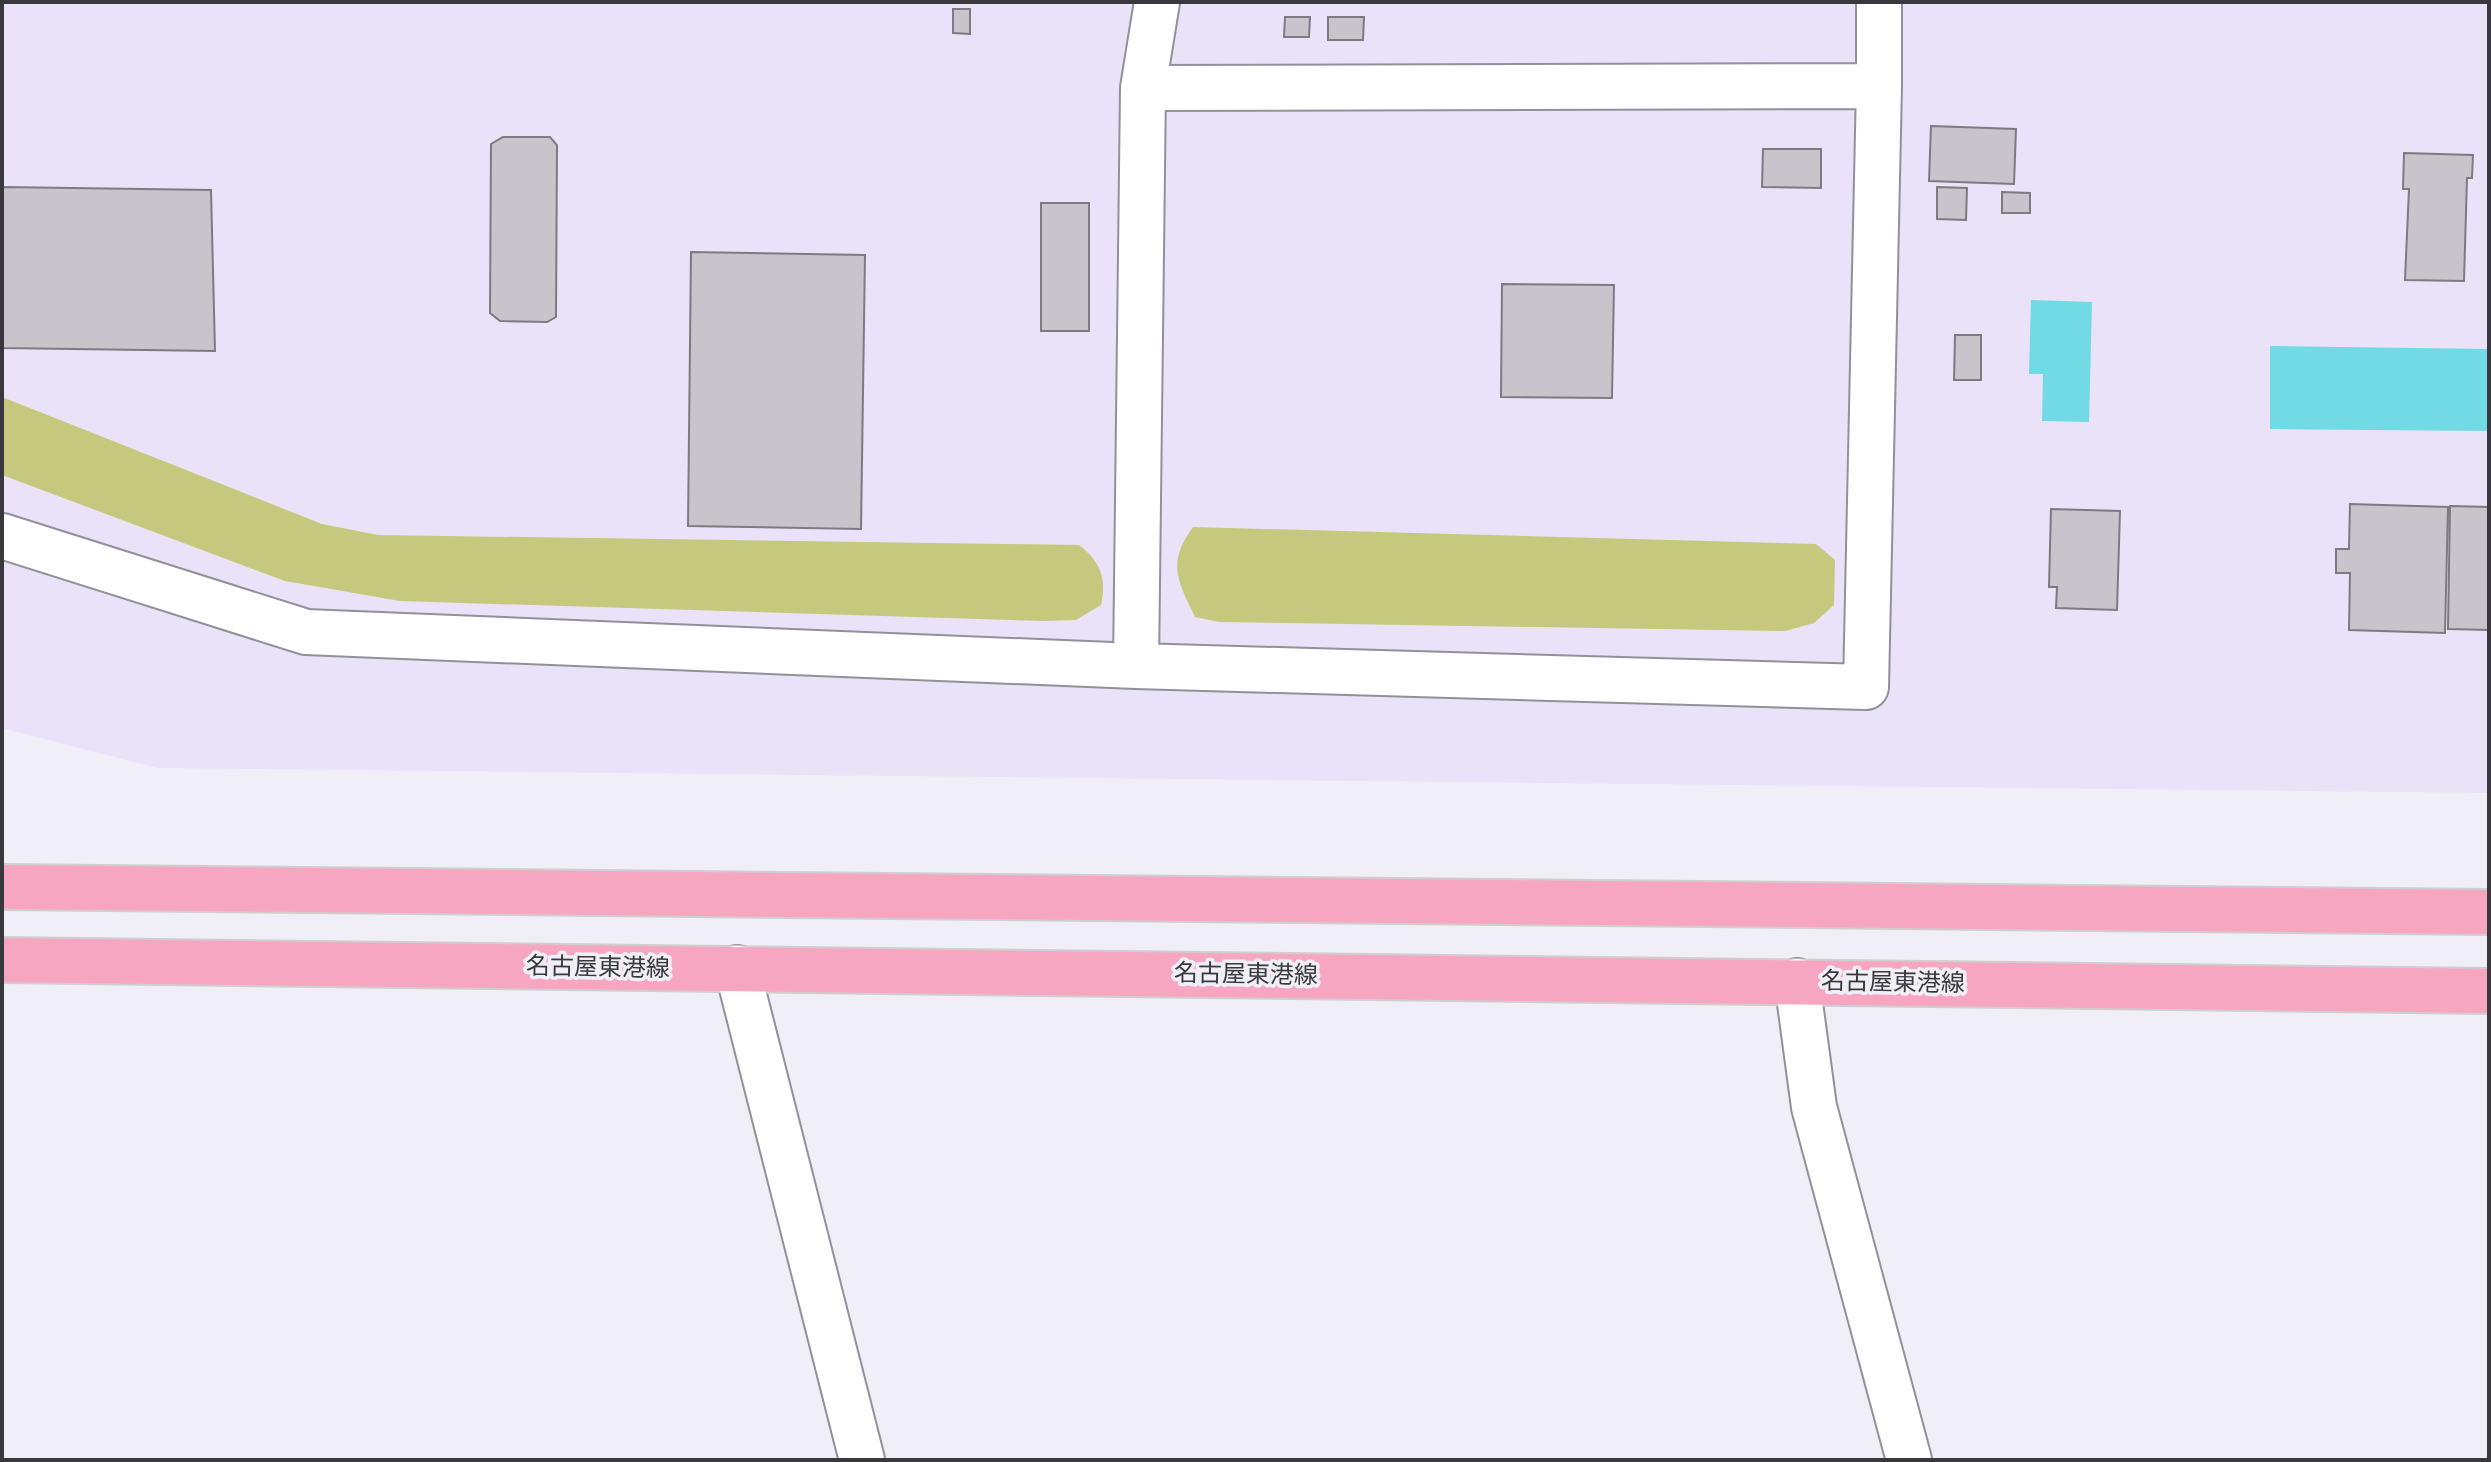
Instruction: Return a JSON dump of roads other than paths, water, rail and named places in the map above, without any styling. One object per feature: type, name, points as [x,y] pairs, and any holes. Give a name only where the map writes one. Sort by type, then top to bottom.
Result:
[{"type":"main road","points":[[2,887],[2489,912]]},
{"type":"main road","name":"名古屋東港線","points":[[2,960],[2489,991]]},
{"type":"street","points":[[1136,666],[1143,88],[1157,2]]},
{"type":"street","points":[[2,536],[306,632],[1136,666],[1866,687],[1879,2]]},
{"type":"street","points":[[1143,88],[1879,86]]},
{"type":"street","points":[[737,968],[862,1460]]},
{"type":"street","points":[[1797,981],[1814,1107],[1909,1460]]},
{"type":"water","points":[[2031,300],[2092,302],[2089,422],[2042,421],[2043,374],[2029,374]]},
{"type":"water","points":[[2270,346],[2489,349],[2489,431],[2270,429]]}]
